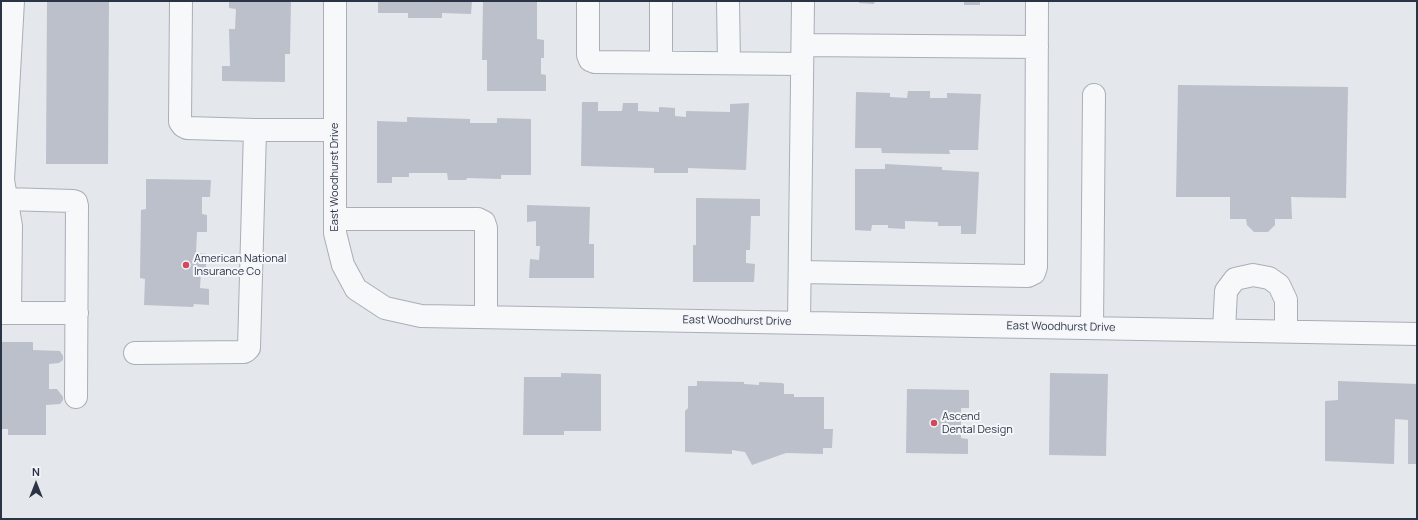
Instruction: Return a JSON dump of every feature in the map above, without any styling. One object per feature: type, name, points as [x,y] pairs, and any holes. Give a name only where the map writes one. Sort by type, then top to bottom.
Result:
[{"type":"street","points":[[13,1],[3,180],[11,226],[6,313],[77,313]]},
{"type":"street","points":[[181,1],[180,122],[183,126],[187,128],[255,130],[335,130]]},
{"type":"street","name":"East Woodhurst Drive","points":[[335,1],[335,233],[343,265],[356,288],[385,308],[420,316],[1417,334]]},
{"type":"street","points":[[588,1],[588,55],[590,60],[595,62],[729,63],[803,55],[1037,47]]},
{"type":"street","points":[[661,1],[661,62]]},
{"type":"street","points":[[728,1],[729,63]]},
{"type":"street","points":[[799,322],[803,1]]},
{"type":"street","points":[[800,272],[1028,276],[1034,273],[1036,267],[1038,1]]},
{"type":"street","points":[[1092,328],[1094,95]]},
{"type":"street","points":[[135,353],[244,352],[249,348],[255,130]]},
{"type":"street","points":[[6,199],[76,202],[76,397]]},
{"type":"street","points":[[335,219],[478,219],[484,222],[486,228],[486,316]]},
{"type":"street","points":[[1224,330],[1226,291],[1235,279],[1254,275],[1269,278],[1279,285],[1286,300],[1286,331]]},
{"type":"building","points":[[47,1],[109,1],[108,164],[46,164]]},
{"type":"building","points":[[229,1],[291,1],[290,54],[285,54],[285,82],[222,81],[222,66],[230,66],[229,29],[235,29],[236,9],[229,8]]},
{"type":"building","points":[[378,1],[472,1],[471,14],[442,13],[442,18],[408,18],[408,13],[378,13]]},
{"type":"building","points":[[483,1],[537,1],[537,39],[544,40],[544,58],[541,58],[541,74],[546,75],[546,91],[487,91],[487,60],[482,60]]},
{"type":"building","points":[[859,1],[875,1],[874,4],[859,3]]},
{"type":"building","points":[[964,1],[980,1],[980,5],[964,5]]},
{"type":"building","points":[[1178,85],[1348,87],[1346,198],[1291,197],[1292,219],[1275,219],[1275,225],[1268,232],[1254,232],[1247,225],[1246,219],[1230,219],[1230,197],[1176,197]]},
{"type":"building","points":[[908,91],[930,91],[930,98],[947,98],[947,93],[981,94],[978,150],[949,150],[950,154],[882,153],[881,148],[855,148],[856,92],[890,93],[890,97],[907,98]]},
{"type":"building","points":[[582,102],[598,102],[598,111],[622,111],[623,103],[638,103],[638,111],[659,112],[659,107],[675,108],[675,116],[686,117],[686,111],[730,112],[730,104],[749,103],[746,170],[688,168],[688,173],[654,173],[654,168],[581,166]]},
{"type":"building","points":[[407,117],[470,119],[470,123],[497,123],[497,118],[531,119],[531,175],[501,175],[501,179],[467,178],[466,180],[448,180],[447,173],[409,173],[409,177],[392,177],[392,183],[377,183],[377,121],[407,122]]},
{"type":"building","points":[[885,164],[942,167],[942,170],[979,172],[976,234],[961,234],[961,226],[938,226],[938,222],[905,221],[905,229],[888,228],[888,225],[872,225],[871,231],[855,230],[855,169],[885,169]]},
{"type":"building","points":[[146,179],[211,180],[210,197],[202,197],[202,214],[207,215],[207,232],[197,232],[196,253],[206,254],[206,271],[201,271],[200,288],[209,289],[209,305],[194,304],[193,307],[144,305],[145,279],[140,278],[141,210],[146,209]]},
{"type":"building","points":[[696,198],[760,199],[760,216],[751,216],[750,250],[746,250],[746,263],[755,264],[754,282],[693,282],[693,245],[696,245]]},
{"type":"building","points":[[527,205],[590,207],[589,244],[594,244],[594,278],[529,278],[530,259],[539,260],[540,246],[536,246],[536,221],[527,222]]},
{"type":"building","points":[[1,342],[33,342],[33,350],[60,351],[63,356],[63,360],[59,363],[49,364],[49,389],[57,389],[63,397],[63,400],[60,404],[46,405],[46,435],[8,435],[8,429],[1,429]]},
{"type":"building","points":[[561,373],[601,374],[601,431],[564,431],[564,435],[523,435],[524,377],[561,377]]},
{"type":"building","points":[[1050,373],[1108,374],[1106,456],[1049,455]]},
{"type":"building","points":[[697,381],[744,382],[744,384],[759,385],[759,382],[782,383],[784,384],[784,394],[794,394],[794,397],[824,397],[824,429],[833,429],[832,448],[823,448],[823,454],[786,453],[752,465],[745,452],[732,450],[732,454],[685,452],[685,411],[688,408],[688,386],[697,386]]},
{"type":"building","points":[[1338,381],[1417,384],[1417,464],[1408,464],[1408,420],[1395,419],[1394,464],[1325,461],[1325,401],[1338,400]]},
{"type":"building","name":"Ascend Dental Design","points":[[907,389],[969,390],[969,408],[961,408],[961,438],[968,439],[968,454],[906,453]]},
{"type":"place","name":"American National Insurance Co","points":[[186,265]]},
{"type":"place","name":"Ascend Dental Design","points":[[934,423]]}]
